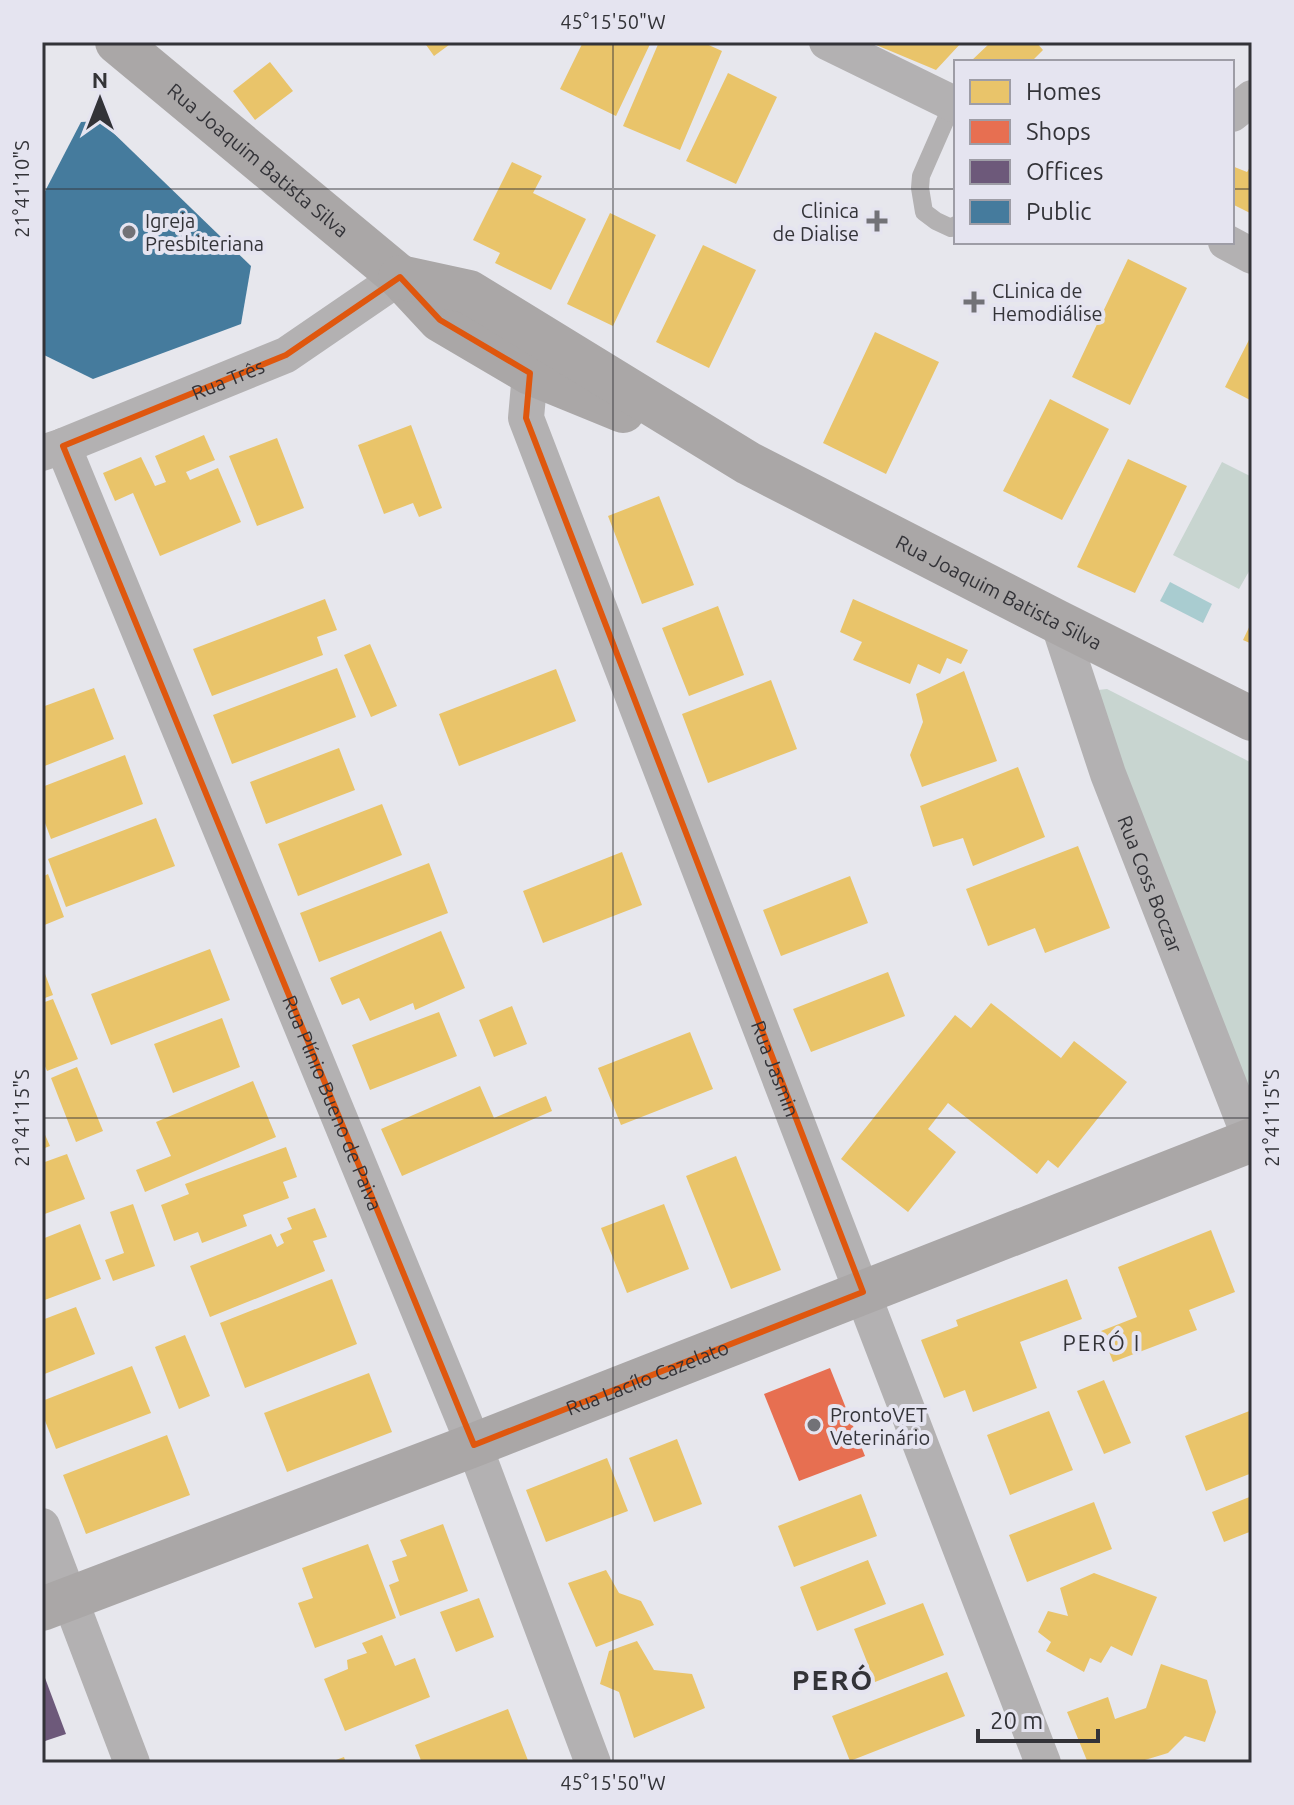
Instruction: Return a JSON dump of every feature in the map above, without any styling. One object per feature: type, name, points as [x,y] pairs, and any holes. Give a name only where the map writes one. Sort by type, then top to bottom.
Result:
[{"type":"street","name":"Rua Joaquim Batista Silva","points":[[117,42],[400,277],[440,320],[530,373],[748,463]]},
{"type":"street","points":[[827,42],[954,104]]},
{"type":"street","points":[[1234,112],[1252,98]]},
{"type":"street","points":[[1230,244],[1252,256]]},
{"type":"street","name":"Rua Joaquim Batista Silva","points":[[400,277],[469,292],[748,463],[1252,719]]},
{"type":"street","name":"Rua Três","points":[[52,450],[286,355],[400,277]]},
{"type":"street","name":"Rua Jasmin","points":[[530,373],[526,418],[1043,1763]]},
{"type":"street","name":"Rua Plínio Bueno de Paiva","points":[[52,450],[474,1445],[593,1763]]},
{"type":"street","name":"Rua Coss Boczar","points":[[1058,622],[1108,774],[1252,1141]]},
{"type":"street","name":"Rua Lacílo Cazelato","points":[[56,1603],[474,1445],[1252,1141]]},
{"type":"street","points":[[42,1526],[56,1603],[132,1763]]},
{"type":"lane","points":[[954,104],[921,176],[920,188],[924,212],[936,221],[951,228],[954,226]]},
{"type":"highlighted area","points":[[400,277],[440,320],[530,373],[526,418],[863,1292],[474,1445],[63,446],[286,355]]},
{"type":"shaded area","points":[[1222,462],[1252,477],[1252,566],[1239,589],[1173,555]]},
{"type":"shaded area","points":[[1107,689],[1252,763],[1252,1096],[1095,698],[1098,690]]},
{"type":"water","points":[[1170,582],[1212,604],[1203,623],[1160,601]]},
{"type":"building: Homes","points":[[424,42],[453,42],[434,56]]},
{"type":"building: Homes","points":[[583,42],[651,42],[616,116],[560,89]]},
{"type":"building: Homes","points":[[659,42],[702,42],[722,51],[680,150],[623,126]]},
{"type":"building: Homes","points":[[869,42],[962,42],[936,70]]},
{"type":"building: Homes","points":[[991,42],[1036,42],[1043,50],[1033,60],[972,60]]},
{"type":"building: Homes","points":[[270,62],[293,91],[255,120],[233,91]]},
{"type":"building: Homes","points":[[728,73],[777,97],[736,184],[686,161]]},
{"type":"building: Homes","points":[[512,162],[542,176],[533,193],[586,219],[551,290],[495,263],[500,253],[473,240]]},
{"type":"building: Homes","points":[[1252,164],[1252,214],[1234,205],[1234,167],[1247,172]]},
{"type":"building: Homes","points":[[610,213],[656,235],[613,326],[567,304]]},
{"type":"building: Homes","points":[[703,245],[756,270],[709,368],[656,342]]},
{"type":"building: Homes","points":[[1128,259],[1187,288],[1130,405],[1072,377]]},
{"type":"building: Homes","points":[[875,332],[939,362],[886,474],[823,443]]},
{"type":"building: Homes","points":[[1252,334],[1252,401],[1225,387]]},
{"type":"building: Homes","points":[[1050,399],[1109,429],[1062,520],[1003,491]]},
{"type":"building: Homes","points":[[411,425],[442,508],[419,517],[413,503],[384,514],[358,445]]},
{"type":"building: Homes","points":[[204,435],[215,460],[186,472],[190,480],[218,468],[241,522],[160,556],[133,493],[115,501],[103,473],[141,457],[155,486],[166,482],[155,456]]},
{"type":"building: Homes","points":[[277,438],[304,508],[257,526],[229,456]]},
{"type":"building: Homes","points":[[1128,459],[1187,486],[1135,593],[1077,567]]},
{"type":"building: Homes","points":[[659,496],[694,585],[642,604],[608,516]]},
{"type":"building: Homes","points":[[325,599],[337,630],[317,637],[323,655],[212,696],[193,649]]},
{"type":"building: Homes","points":[[853,599],[968,650],[961,664],[947,658],[940,674],[918,664],[910,684],[853,660],[862,642],[840,632]]},
{"type":"building: Homes","points":[[718,606],[744,675],[689,696],[662,628]]},
{"type":"building: Homes","points":[[1252,621],[1252,644],[1243,640]]},
{"type":"building: Homes","points":[[370,644],[397,706],[371,717],[344,655]]},
{"type":"building: Homes","points":[[337,668],[356,717],[232,764],[213,715]]},
{"type":"building: Homes","points":[[556,669],[576,721],[459,766],[439,714]]},
{"type":"building: Homes","points":[[964,671],[997,761],[922,787],[910,755],[923,722],[916,694]]},
{"type":"building: Homes","points":[[771,680],[797,749],[708,783],[682,714]]},
{"type":"building: Homes","points":[[94,688],[114,739],[42,767],[42,707]]},
{"type":"building: Homes","points":[[339,748],[355,790],[266,824],[250,782]]},
{"type":"building: Homes","points":[[125,755],[143,804],[51,839],[42,815],[42,787]]},
{"type":"building: Homes","points":[[1018,767],[1045,837],[973,866],[963,838],[933,847],[920,806]]},
{"type":"building: Homes","points":[[382,804],[402,855],[298,896],[278,844]]},
{"type":"building: Homes","points":[[156,818],[175,866],[66,907],[48,859]]},
{"type":"building: Homes","points":[[1078,846],[1110,928],[1045,953],[1035,928],[988,946],[966,889]]},
{"type":"building: Homes","points":[[622,852],[642,905],[543,943],[523,891]]},
{"type":"building: Homes","points":[[429,863],[448,913],[319,962],[300,913]]},
{"type":"building: Homes","points":[[48,874],[64,917],[42,926],[42,877]]},
{"type":"building: Homes","points":[[850,876],[868,923],[781,956],[763,910]]},
{"type":"building: Homes","points":[[441,931],[465,988],[415,1010],[413,1003],[370,1021],[359,998],[342,1005],[330,978]]},
{"type":"building: Homes","points":[[210,949],[230,1000],[111,1045],[91,994]]},
{"type":"building: Homes","points":[[42,966],[53,995],[42,999]]},
{"type":"building: Homes","points":[[888,972],[905,1016],[811,1052],[793,1009]]},
{"type":"building: Homes","points":[[53,999],[78,1059],[47,1071],[42,1059],[42,1003]]},
{"type":"building: Homes","points":[[991,1003],[1061,1058],[1074,1041],[1127,1082],[1058,1168],[1048,1160],[1037,1174],[948,1103],[928,1129],[956,1152],[908,1212],[841,1159],[955,1015],[971,1028]]},
{"type":"building: Homes","points":[[512,1006],[527,1044],[494,1057],[479,1020]]},
{"type":"building: Homes","points":[[439,1012],[457,1056],[370,1090],[352,1045]]},
{"type":"building: Homes","points":[[222,1018],[240,1067],[173,1093],[154,1044]]},
{"type":"building: Homes","points":[[690,1032],[713,1089],[621,1125],[598,1068]]},
{"type":"building: Homes","points":[[77,1067],[103,1131],[76,1142],[51,1078]]},
{"type":"building: Homes","points":[[253,1081],[276,1137],[145,1192],[136,1170],[171,1156],[156,1122]]},
{"type":"building: Homes","points":[[480,1086],[494,1118],[546,1096],[552,1111],[402,1176],[381,1129]]},
{"type":"building: Homes","points":[[42,1128],[50,1146],[42,1149]]},
{"type":"building: Homes","points":[[286,1147],[297,1177],[283,1182],[289,1198],[243,1215],[247,1226],[202,1243],[198,1232],[174,1241],[161,1205],[189,1194],[185,1184]]},
{"type":"building: Homes","points":[[67,1154],[85,1199],[42,1215],[42,1163]]},
{"type":"building: Homes","points":[[736,1156],[781,1270],[731,1289],[686,1176]]},
{"type":"building: Homes","points":[[133,1204],[155,1266],[113,1281],[105,1260],[124,1253],[110,1212]]},
{"type":"building: Homes","points":[[664,1204],[689,1269],[627,1293],[601,1228]]},
{"type":"building: Homes","points":[[315,1208],[327,1237],[313,1241],[325,1271],[210,1317],[190,1266],[271,1234],[277,1247],[284,1243],[280,1234],[292,1229],[287,1218]]},
{"type":"building: Homes","points":[[80,1224],[101,1279],[42,1301],[42,1239]]},
{"type":"building: Homes","points":[[1211,1230],[1235,1292],[1189,1310],[1197,1330],[1113,1362],[1101,1331],[1137,1317],[1118,1267]]},
{"type":"building: Homes","points":[[332,1279],[357,1344],[245,1388],[220,1323]]},
{"type":"building: Homes","points":[[1067,1279],[1082,1319],[1020,1342],[1037,1388],[973,1412],[965,1390],[944,1398],[921,1340],[958,1326],[956,1320]]},
{"type":"building: Homes","points":[[76,1307],[95,1354],[42,1375],[42,1320]]},
{"type":"building: Homes","points":[[185,1335],[210,1396],[179,1409],[155,1347]]},
{"type":"building: Homes","points":[[132,1366],[151,1413],[56,1449],[42,1413],[42,1401]]},
{"type":"building: Homes","points":[[369,1373],[392,1432],[287,1472],[264,1413]]},
{"type":"building: Homes","points":[[1104,1380],[1131,1443],[1104,1454],[1077,1391]]},
{"type":"building: Homes","points":[[1252,1410],[1252,1473],[1206,1491],[1185,1436]]},
{"type":"building: Homes","points":[[1049,1411],[1073,1470],[1010,1495],[987,1435]]},
{"type":"building: Homes","points":[[167,1435],[190,1495],[86,1534],[63,1475]]},
{"type":"building: Homes","points":[[677,1439],[702,1504],[654,1522],[629,1458]]},
{"type":"building: Homes","points":[[607,1458],[628,1511],[546,1542],[526,1490]]},
{"type":"building: Homes","points":[[861,1494],[877,1536],[794,1567],[778,1526]]},
{"type":"building: Homes","points":[[1252,1496],[1252,1531],[1224,1542],[1212,1512]]},
{"type":"building: Homes","points":[[1094,1502],[1112,1549],[1027,1582],[1009,1535]]},
{"type":"building: Homes","points":[[443,1524],[468,1591],[400,1616],[389,1585],[399,1581],[392,1561],[407,1556],[400,1540]]},
{"type":"building: Homes","points":[[368,1544],[396,1618],[315,1648],[298,1603],[313,1598],[302,1568]]},
{"type":"building: Homes","points":[[868,1560],[886,1604],[817,1631],[800,1587]]},
{"type":"building: Homes","points":[[606,1570],[619,1593],[641,1601],[654,1625],[596,1647],[568,1583]]},
{"type":"building: Homes","points":[[1094,1573],[1157,1597],[1132,1656],[1111,1646],[1101,1663],[1090,1658],[1084,1672],[1046,1651],[1051,1642],[1038,1632],[1048,1611],[1068,1616],[1060,1588]]},
{"type":"building: Homes","points":[[479,1598],[494,1637],[456,1652],[440,1612]]},
{"type":"building: Homes","points":[[923,1603],[944,1655],[875,1682],[854,1629]]},
{"type":"building: Homes","points":[[382,1635],[395,1666],[415,1658],[430,1697],[345,1731],[324,1679],[348,1669],[347,1660],[367,1653],[362,1643]]},
{"type":"building: Homes","points":[[637,1641],[654,1670],[692,1674],[705,1708],[634,1738],[619,1692],[600,1684],[609,1651]]},
{"type":"building: Homes","points":[[1161,1664],[1207,1680],[1216,1712],[1205,1742],[1185,1736],[1168,1753],[1135,1763],[1088,1763],[1067,1712],[1108,1697],[1115,1719],[1146,1708]]},
{"type":"building: Homes","points":[[947,1672],[965,1716],[850,1761],[832,1716]]},
{"type":"building: Homes","points":[[508,1709],[529,1763],[422,1763],[415,1745]]},
{"type":"building: Homes","points":[[344,1757],[346,1763],[328,1763]]},
{"type":"building: Shops","name":"ProntoVET Veterinário","points":[[830,1368],[865,1456],[799,1481],[764,1394]]},
{"type":"building: Offices","points":[[42,1670],[66,1734],[42,1742]]},
{"type":"building: Public","name":"Igreja Presbiteriana","points":[[101,121],[251,266],[241,324],[93,379],[42,354],[42,197],[81,122]]},
{"type":"place","name":"Clinica de Dialise","points":[[877,221]]},
{"type":"place","name":"Igreja Presbiteriana","points":[[129,232]]},
{"type":"place","name":"CLinica de Hemodiálise","points":[[974,302]]},
{"type":"place","name":"ProntoVET Veterinário","points":[[814,1425]]},
{"type":"district","name":"PERÓ I","points":[[1102,1342]]},
{"type":"district","name":"PERÓ","points":[[833,1679]]}]
